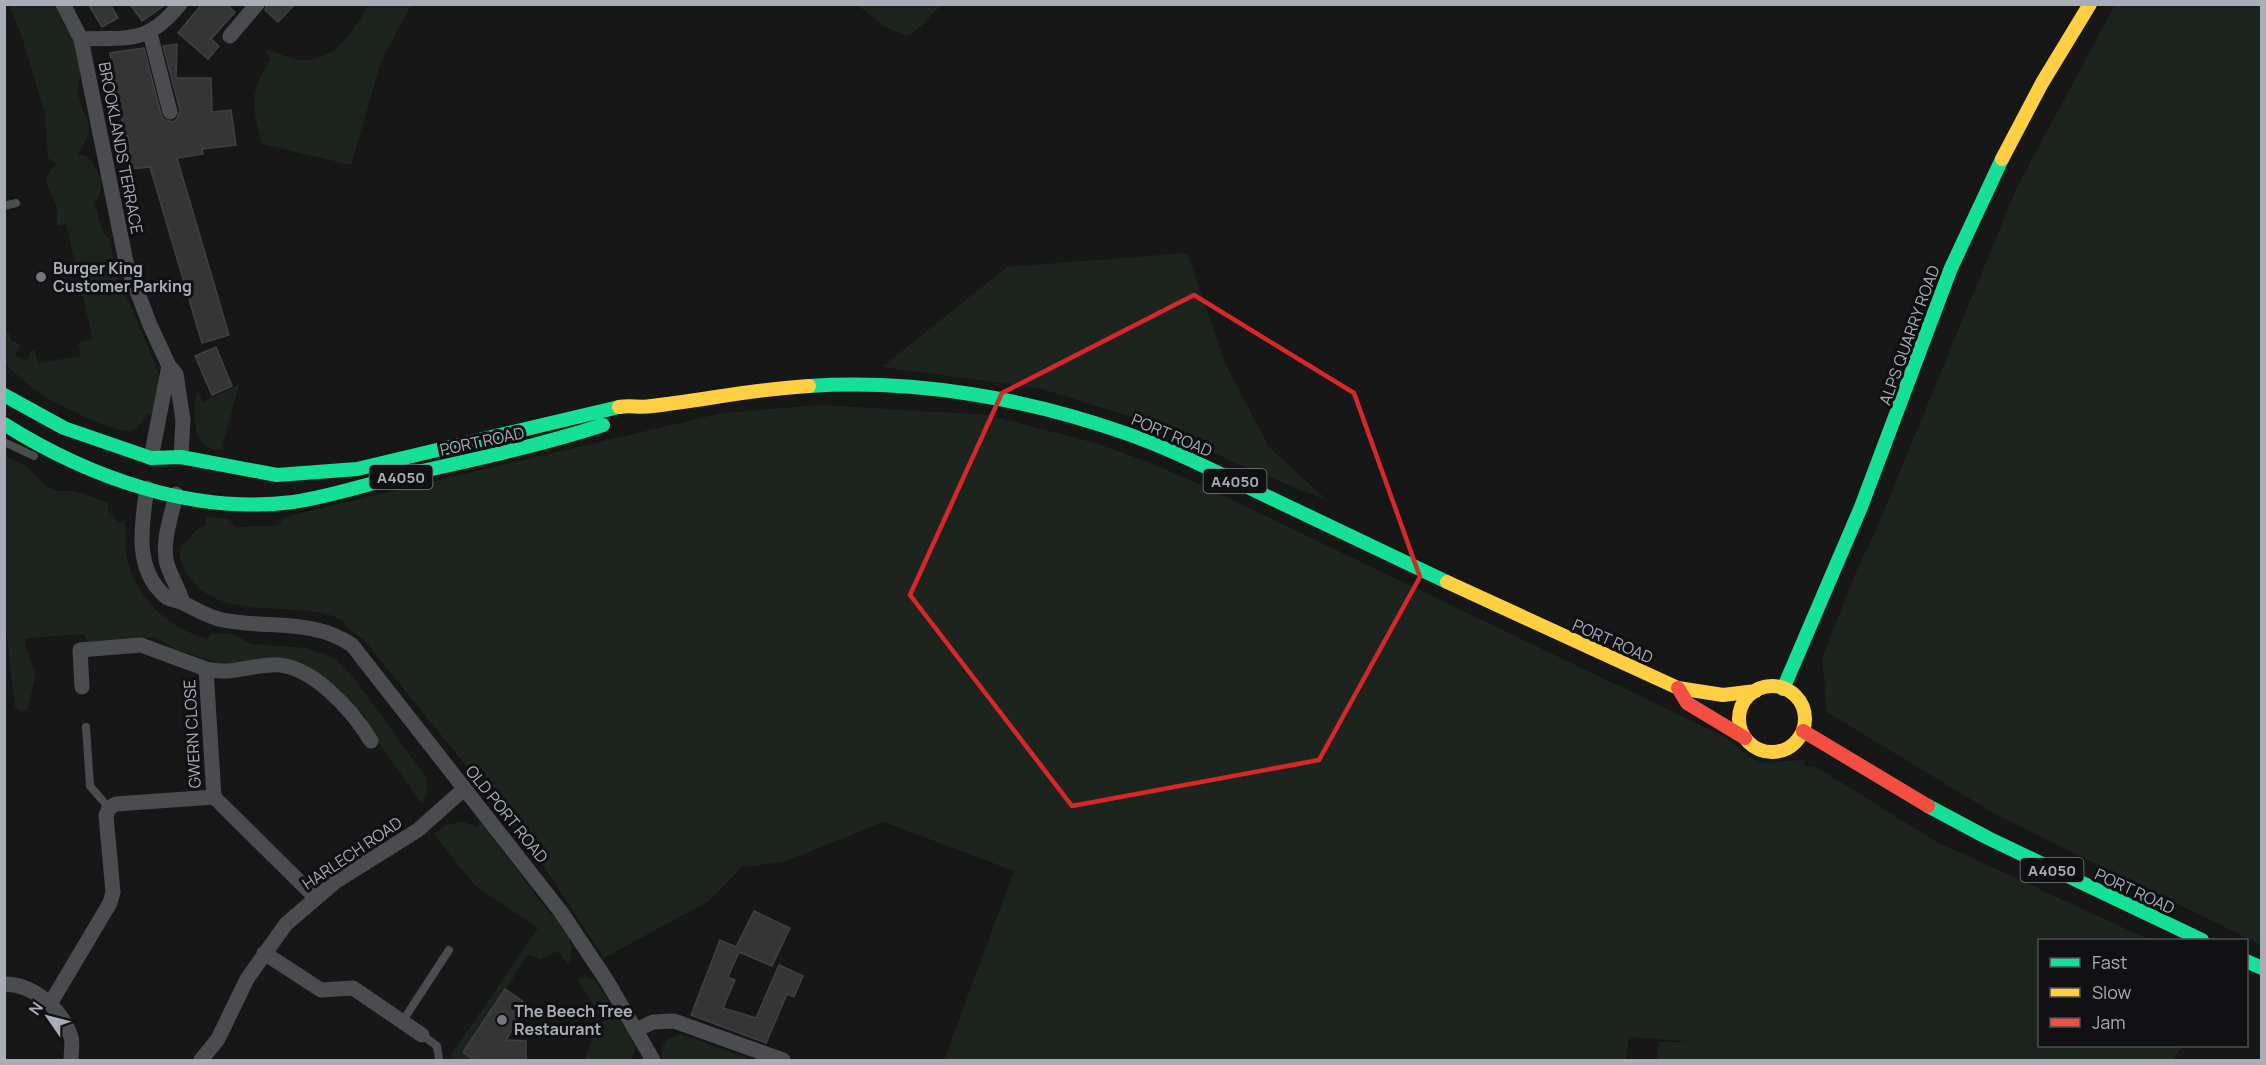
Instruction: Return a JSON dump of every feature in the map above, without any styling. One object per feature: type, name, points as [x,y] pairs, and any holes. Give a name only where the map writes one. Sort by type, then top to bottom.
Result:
[{"type":"main road","name":"ALPS QUARRY ROAD","points":[[1783,689],[1861,507],[1955,258],[1996,168],[2042,83],[2090,4]]},
{"type":"main road","name":"PORT ROAD","points":[[4,424],[21,436],[88,468],[149,473],[181,457],[277,475],[331,473],[407,458],[629,405],[648,407],[761,389],[884,385],[982,396],[1075,417],[1125,433],[1182,456],[1573,642],[1678,688],[1723,695],[1756,691]]},
{"type":"main road","name":"PORT ROAD","points":[[4,395],[149,473],[176,494],[222,502],[290,502],[553,442],[631,417],[648,407]]},
{"type":"main road","points":[[176,494],[181,457]]},
{"type":"main road","name":"A4050","points":[[1756,691],[1766,687],[1783,689]]},
{"type":"main road","name":"PORT ROAD","points":[[1678,688],[1688,703],[1745,738]]},
{"type":"main road","points":[[1783,689],[1801,703],[1805,722],[1803,731]]},
{"type":"main road","points":[[1745,738],[1739,717],[1748,697],[1756,691]]},
{"type":"main road","name":"A4050","points":[[1745,738],[1761,750],[1771,752],[1790,747],[1803,731]]},
{"type":"main road","name":"PORT ROAD","points":[[1803,731],[1905,793],[1988,838],[2200,939]]},
{"type":"main road","points":[[2248,961],[2262,968]]},
{"type":"street","name":"BROOKLANDS TERRACE","points":[[63,4],[81,39],[126,262],[169,366],[176,374],[180,389],[183,420],[181,457]]},
{"type":"street","points":[[81,39],[136,37],[150,33],[168,19],[180,4]]},
{"type":"street","points":[[230,36],[257,4]]},
{"type":"street","points":[[150,33],[170,112]]},
{"type":"street","points":[[149,473],[169,366]]},
{"type":"street","name":"OLD PORT ROAD","points":[[149,473],[141,530],[145,564],[153,581],[166,597],[183,603],[200,614],[222,620],[303,626],[342,638],[362,655],[414,727],[561,912],[653,1060]]},
{"type":"street","points":[[176,494],[165,548],[167,563],[183,603]]},
{"type":"street","name":"GWERN CLOSE","points":[[82,687],[80,650],[141,645],[206,669],[234,672],[271,665],[297,670],[321,685],[348,709],[371,741]]},
{"type":"street","name":"GWERN CLOSE","points":[[206,669],[214,797],[315,897]]},
{"type":"street","name":"HARLECH ROAD","points":[[201,1060],[218,1040],[247,980],[286,924],[315,897],[418,830],[464,789]]},
{"type":"street","name":"GWERN CLOSE","points":[[110,808],[116,804],[214,797]]},
{"type":"street","points":[[50,1004],[110,903],[113,892],[106,816],[110,808]]},
{"type":"street","points":[[264,953],[321,990],[353,988],[422,1035]]},
{"type":"street","points":[[4,984],[24,988],[50,1004],[72,1038],[71,1060]]},
{"type":"street","points":[[636,1030],[653,1022],[674,1021],[783,1060]]},
{"type":"lane","points":[[4,206],[16,203]]},
{"type":"lane","points":[[4,442],[39,459]]},
{"type":"lane","points":[[127,492],[149,473]]},
{"type":"lane","points":[[86,727],[90,786],[110,808]]},
{"type":"lane","points":[[402,1022],[449,950]]},
{"type":"lane","points":[[422,1035],[437,1046],[439,1060]]},
{"type":"highlighted area","points":[[1194,295],[1354,393],[1420,577],[1319,760],[1072,806],[910,595],[1002,393]]},
{"type":"shaded area","points":[[9,5],[62,5],[61,10],[57,10],[80,54],[82,65],[78,93],[89,128],[78,154],[87,156],[99,173],[101,185],[95,204],[103,232],[109,239],[117,274],[158,371],[159,379],[153,415],[148,413],[140,425],[132,430],[111,427],[52,401],[5,364],[5,332],[9,333],[11,340],[20,345],[15,355],[26,361],[32,350],[35,351],[38,363],[81,356],[78,343],[93,339],[66,224],[58,226],[56,222],[56,206],[47,183],[46,178],[56,164],[48,158],[45,114],[21,34]]},
{"type":"shaded area","points":[[368,5],[411,5],[381,62],[351,165],[262,144],[254,100],[259,81],[271,59],[265,50],[295,59],[308,60],[320,57],[331,52],[349,36]]},
{"type":"shaded area","points":[[857,5],[942,5],[922,26],[907,36],[886,27]]},
{"type":"shaded area","points":[[2115,5],[2261,5],[2261,945],[1995,814],[1827,712],[1822,658],[1858,567],[1873,537],[2017,187]]},
{"type":"shaded area","points":[[1187,253],[1226,365],[1269,447],[1328,501],[1240,465],[1147,422],[1039,388],[882,367],[1007,267]]},
{"type":"shaded area","points":[[239,385],[223,443],[225,449],[214,450],[200,439],[197,430],[195,410],[197,391],[203,402]]},
{"type":"shaded area","points":[[821,405],[989,415],[1095,443],[1199,484],[1727,738],[1756,760],[1770,762],[1805,760],[1804,766],[1818,768],[1935,841],[2148,939],[2038,939],[2038,1047],[2182,1047],[2173,1060],[1657,1060],[1658,1042],[1692,1042],[1629,1037],[1626,1060],[944,1060],[1014,871],[884,822],[784,862],[742,867],[709,901],[604,958],[525,838],[363,639],[345,627],[343,620],[303,610],[260,608],[219,600],[202,590],[188,575],[181,561],[181,545],[204,526],[206,517],[229,519],[236,527],[278,526],[284,517],[722,413]]},
{"type":"shaded area","points":[[4,455],[26,466],[46,486],[57,491],[75,491],[109,503],[107,509],[119,522],[124,520],[126,553],[136,583],[154,608],[178,627],[207,639],[212,633],[233,634],[251,644],[307,648],[334,658],[351,674],[426,777],[427,794],[422,804],[364,722],[365,716],[319,675],[220,664],[173,648],[156,637],[94,644],[87,642],[84,634],[30,638],[26,639],[25,644],[36,676],[27,710],[20,711],[15,707],[4,608]]},
{"type":"shaded area","points":[[464,822],[477,827],[480,822],[483,825],[549,913],[555,916],[565,928],[572,951],[568,964],[558,951],[540,959],[528,955],[464,1052],[474,1060],[452,1060],[451,1055],[538,928],[475,886],[434,834],[446,825]]},
{"type":"shaded area","points":[[582,977],[595,982],[630,1036],[636,1047],[630,1060],[585,1060],[596,1025],[604,1022],[577,979]]},
{"type":"shaded area","points":[[681,1034],[753,1060],[663,1060],[662,1050],[665,1042]]},
{"type":"building","points":[[88,4],[110,4],[118,18],[102,27]]},
{"type":"building","points":[[130,4],[166,4],[142,21]]},
{"type":"building","points":[[202,4],[226,4],[235,12],[211,39],[219,46],[208,59],[178,33]]},
{"type":"building","points":[[267,4],[295,4],[278,22],[265,10]]},
{"type":"building","points":[[177,44],[176,78],[211,78],[212,112],[231,110],[236,145],[202,149],[203,154],[177,158],[229,335],[202,343],[150,167],[132,169],[128,136],[125,137],[110,53],[144,48],[161,114],[163,119],[172,122],[177,119],[180,110],[163,46]]},
{"type":"building","points":[[216,347],[232,386],[212,395],[195,356]]},
{"type":"building","points":[[754,911],[790,928],[772,966],[739,952],[728,977],[735,980],[723,1008],[756,1018],[779,965],[803,976],[794,997],[787,994],[766,1043],[691,1015],[720,940],[736,947]]},
{"type":"building","name":"The Beech Tree Restaurant","points":[[505,989],[528,1005],[506,1040],[526,1041],[526,1060],[474,1060],[463,1052]]},
{"type":"traffic: fast","points":[[1783,689],[1861,507],[1951,268],[2002,159]]},
{"type":"traffic: fast","points":[[809,386],[889,385],[969,394],[1009,401],[1087,421],[1176,453],[1447,582]]},
{"type":"traffic: fast","points":[[4,395],[64,428],[151,458],[181,457],[277,475],[357,469],[619,407]]},
{"type":"traffic: fast","points":[[4,424],[71,460],[142,488],[217,503],[255,505],[293,502],[323,496],[533,445],[603,425]]},
{"type":"traffic: fast","points":[[1928,806],[1988,838],[2200,939]]},
{"type":"traffic: fast","points":[[2248,962],[2262,968]]},
{"type":"traffic: slow","points":[[2002,159],[2042,83],[2090,4]]},
{"type":"traffic: slow","points":[[619,407],[648,407],[809,386]]},
{"type":"traffic: slow","points":[[1447,582],[1678,688],[1723,695],[1756,691]]},
{"type":"traffic: slow","points":[[1772,686],[1785,689],[1795,696],[1802,706],[1805,719],[1802,732],[1795,742],[1785,749],[1772,752],[1759,749],[1749,742],[1742,732],[1739,719],[1742,706],[1749,696],[1759,689],[1772,686]]},
{"type":"traffic: jam","points":[[1678,688],[1687,703],[1745,738]]},
{"type":"traffic: jam","points":[[1803,731],[1928,806]]},
{"type":"place","name":"Burger King Customer Parking","points":[[41,277]]},
{"type":"place","name":"The Beech Tree Restaurant","points":[[502,1020]]}]
